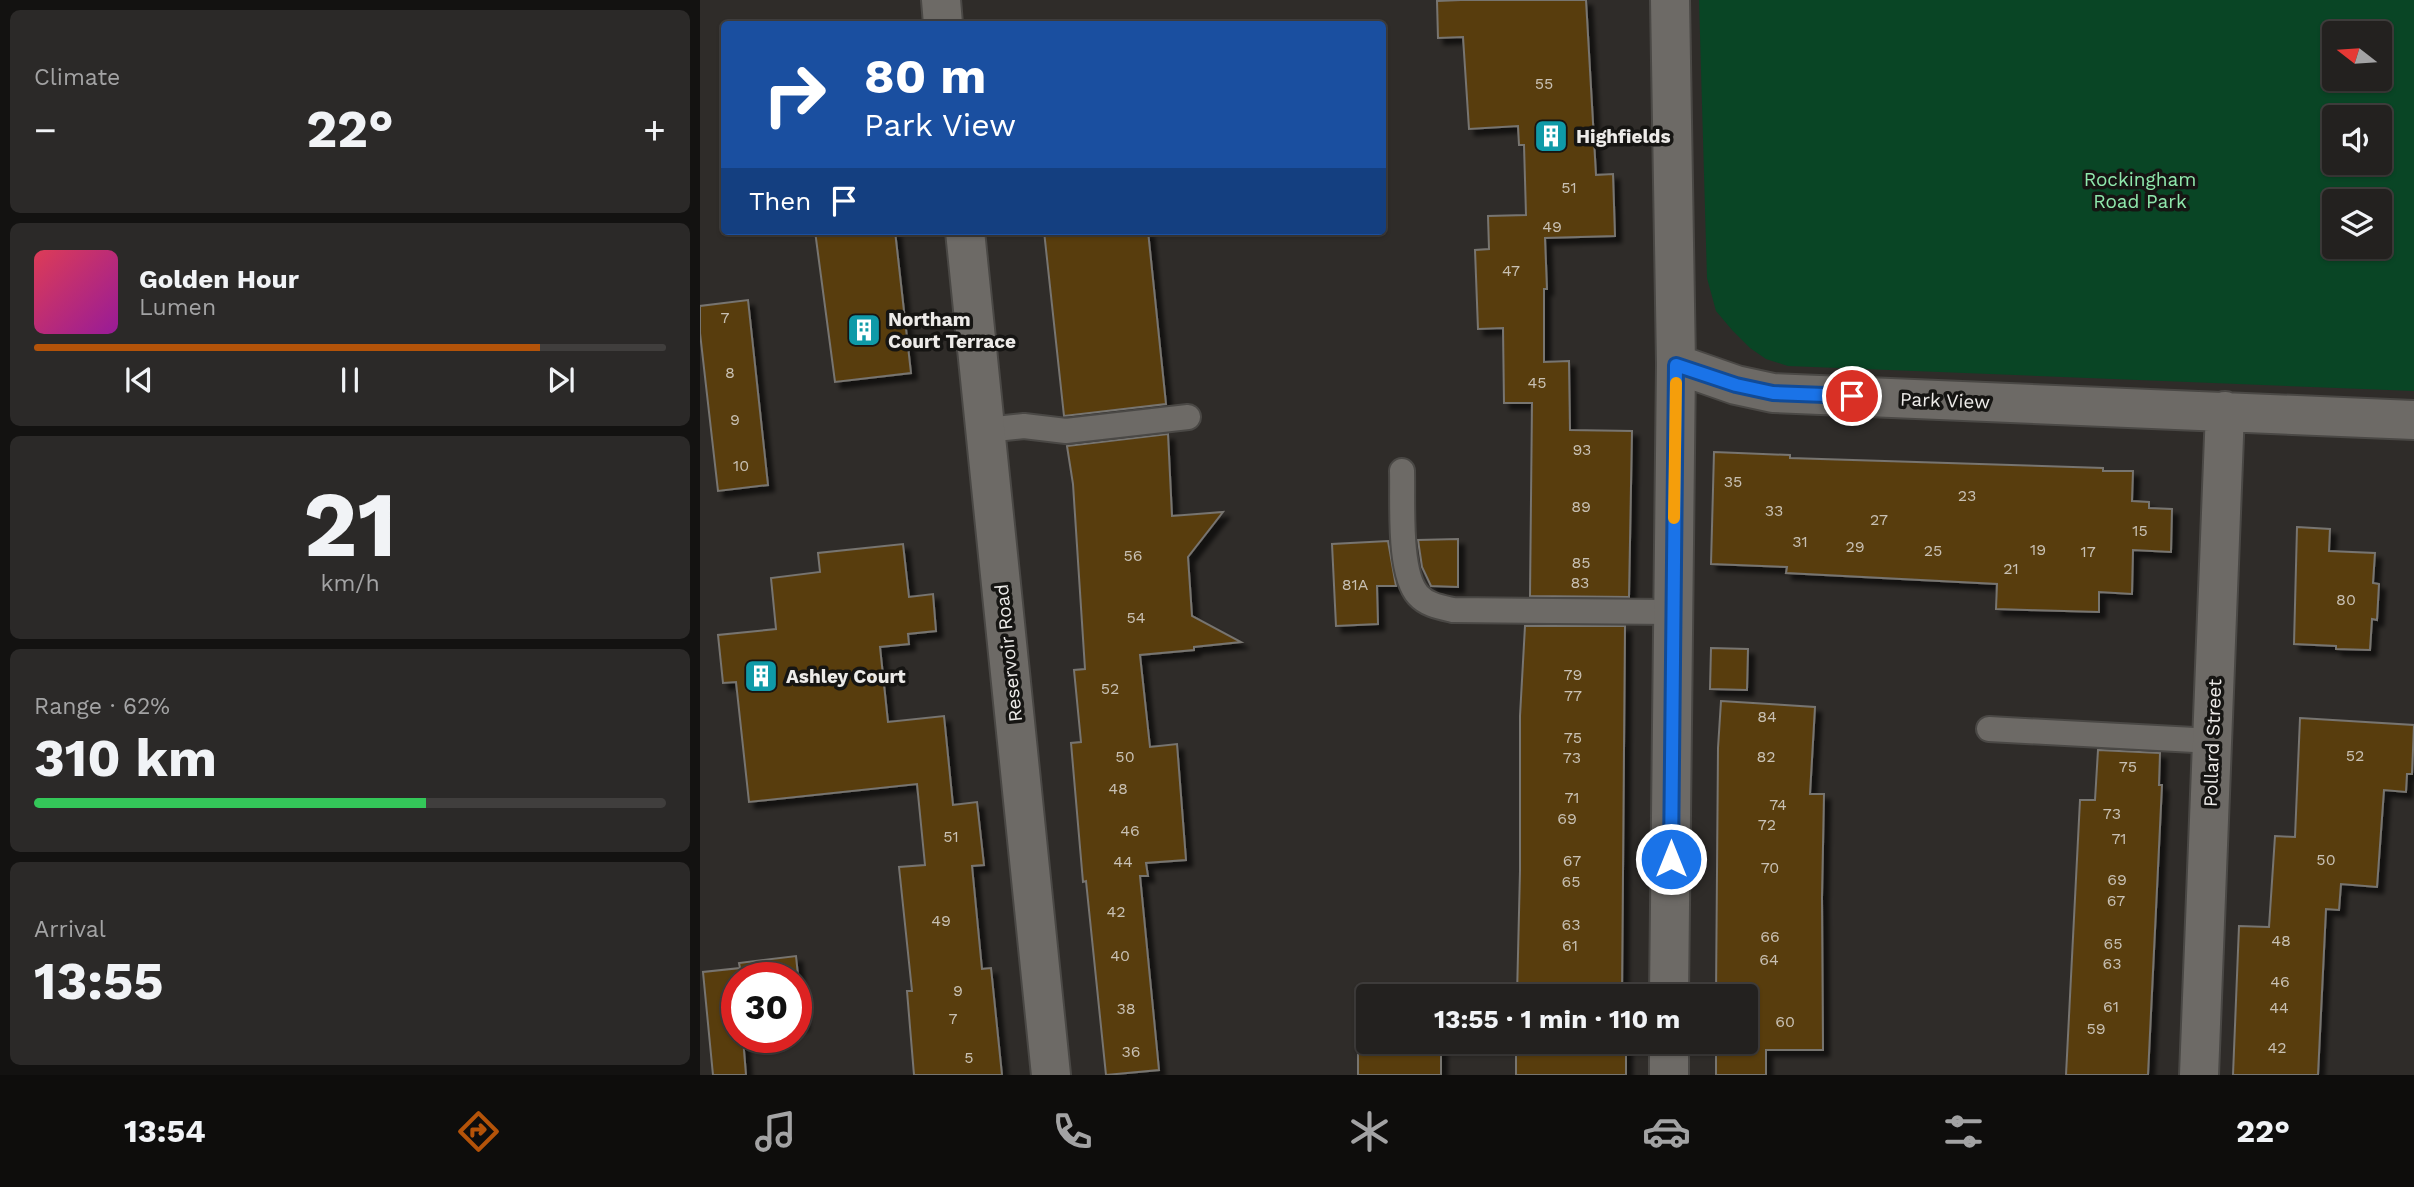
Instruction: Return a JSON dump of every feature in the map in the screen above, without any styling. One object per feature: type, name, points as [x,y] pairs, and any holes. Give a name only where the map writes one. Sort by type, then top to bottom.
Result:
[{"type":"street","points":[[941,0],[943,21]]},
{"type":"street","points":[[1669,984],[1676,365],[1670,0]]},
{"type":"street","name":"Reservoir Road","points":[[965,235],[1051,1075]]},
{"type":"street","name":"Park View","points":[[1676,365],[1736,385],[1773,393],[2414,420]]},
{"type":"street","name":"Pollard Street","points":[[2199,1075],[2225,411]]},
{"type":"street","points":[[1669,1054],[1669,1075]]},
{"type":"lane","points":[[986,430],[1024,426],[1066,431],[1188,417]]},
{"type":"lane","points":[[1402,471],[1404,561],[1417,594],[1432,605],[1453,610],[1673,612]]},
{"type":"lane","points":[[1989,729],[2213,741]]},
{"type":"green space","name":"Rockingham Road Park","points":[[1699,0],[2414,0],[2414,391],[1788,366],[1766,359],[1750,348],[1716,311],[1707,278]]},
{"type":"building","points":[[1586,0],[1596,175],[1613,174],[1615,236],[1545,238],[1547,289],[1544,289],[1544,362],[1569,361],[1570,430],[1632,431],[1629,597],[1530,596],[1532,403],[1504,403],[1503,328],[1478,329],[1475,250],[1489,249],[1488,216],[1526,215],[1524,145],[1519,145],[1518,126],[1469,129],[1463,37],[1438,38],[1437,1]]},
{"type":"building","name":"Northam Court Terrace","points":[[816,235],[895,235],[911,373],[835,382]]},
{"type":"building","points":[[1044,235],[1148,235],[1166,404],[1064,416]]},
{"type":"building","points":[[748,300],[768,485],[718,491],[700,333],[700,306]]},
{"type":"building","points":[[1168,434],[1172,516],[1223,512],[1188,557],[1192,616],[1241,642],[1140,655],[1150,747],[1177,744],[1186,860],[1146,863],[1148,876],[1140,876],[1159,1070],[1106,1075],[1086,881],[1083,882],[1071,743],[1081,742],[1074,670],[1085,669],[1073,484],[1067,446]]},
{"type":"building","points":[[1714,452],[1790,455],[1790,458],[2133,471],[2132,501],[2149,502],[2149,508],[2172,509],[2171,552],[2133,550],[2132,594],[2099,592],[2099,612],[1996,609],[1997,584],[1786,573],[1787,567],[1711,564]]},
{"type":"building","points":[[2297,527],[2330,529],[2329,551],[2375,553],[2373,583],[2379,584],[2377,620],[2372,619],[2370,650],[2294,644]]},
{"type":"building","points":[[1458,539],[1458,587],[1431,586],[1422,567],[1418,540]]},
{"type":"building","points":[[1388,541],[1396,586],[1377,586],[1378,624],[1336,626],[1332,544]]},
{"type":"building","points":[[903,544],[909,597],[933,594],[936,631],[908,634],[909,644],[880,647],[888,722],[944,716],[953,805],[977,802],[984,865],[972,866],[982,969],[991,968],[1002,1075],[914,1075],[907,991],[912,991],[899,867],[925,865],[917,784],[749,802],[736,682],[723,683],[718,635],[776,629],[771,578],[820,572],[818,553]]},
{"type":"building","points":[[1525,626],[1625,626],[1622,984],[1517,984],[1520,716]]},
{"type":"building","points":[[1711,648],[1748,649],[1747,690],[1710,689]]},
{"type":"building","points":[[1721,701],[1815,707],[1810,794],[1824,794],[1823,1050],[1766,1050],[1766,1075],[1716,1075],[1716,1054],[1758,1054],[1758,984],[1716,984],[1718,748]]},
{"type":"building","points":[[2300,718],[2414,725],[2412,774],[2407,774],[2406,792],[2384,790],[2377,887],[2341,884],[2339,910],[2326,909],[2318,1075],[2233,1075],[2239,926],[2269,927],[2275,836],[2295,837]]},
{"type":"building","points":[[2098,750],[2160,753],[2159,785],[2162,785],[2148,1075],[2066,1075],[2080,800],[2095,800]]},
{"type":"building","points":[[796,956],[797,962],[747,962]]},
{"type":"building","points":[[721,970],[721,1053],[744,1053],[746,1075],[713,1075],[703,972]]},
{"type":"building","points":[[1358,1054],[1441,1054],[1441,1075],[1358,1075]]},
{"type":"building","points":[[1516,1054],[1626,1054],[1626,1075],[1516,1075]]},
{"type":"slow traffic","points":[[1674,518],[1676,383]]},
{"type":"place","name":"Highfields","points":[[1551,136]]},
{"type":"place","name":"Northam Court Terrace","points":[[864,330]]},
{"type":"place","name":"Ashley Court","points":[[761,676]]},
{"type":"route","points":[[1671,859],[1676,365],[1736,385],[1773,393],[1852,396]]}]
